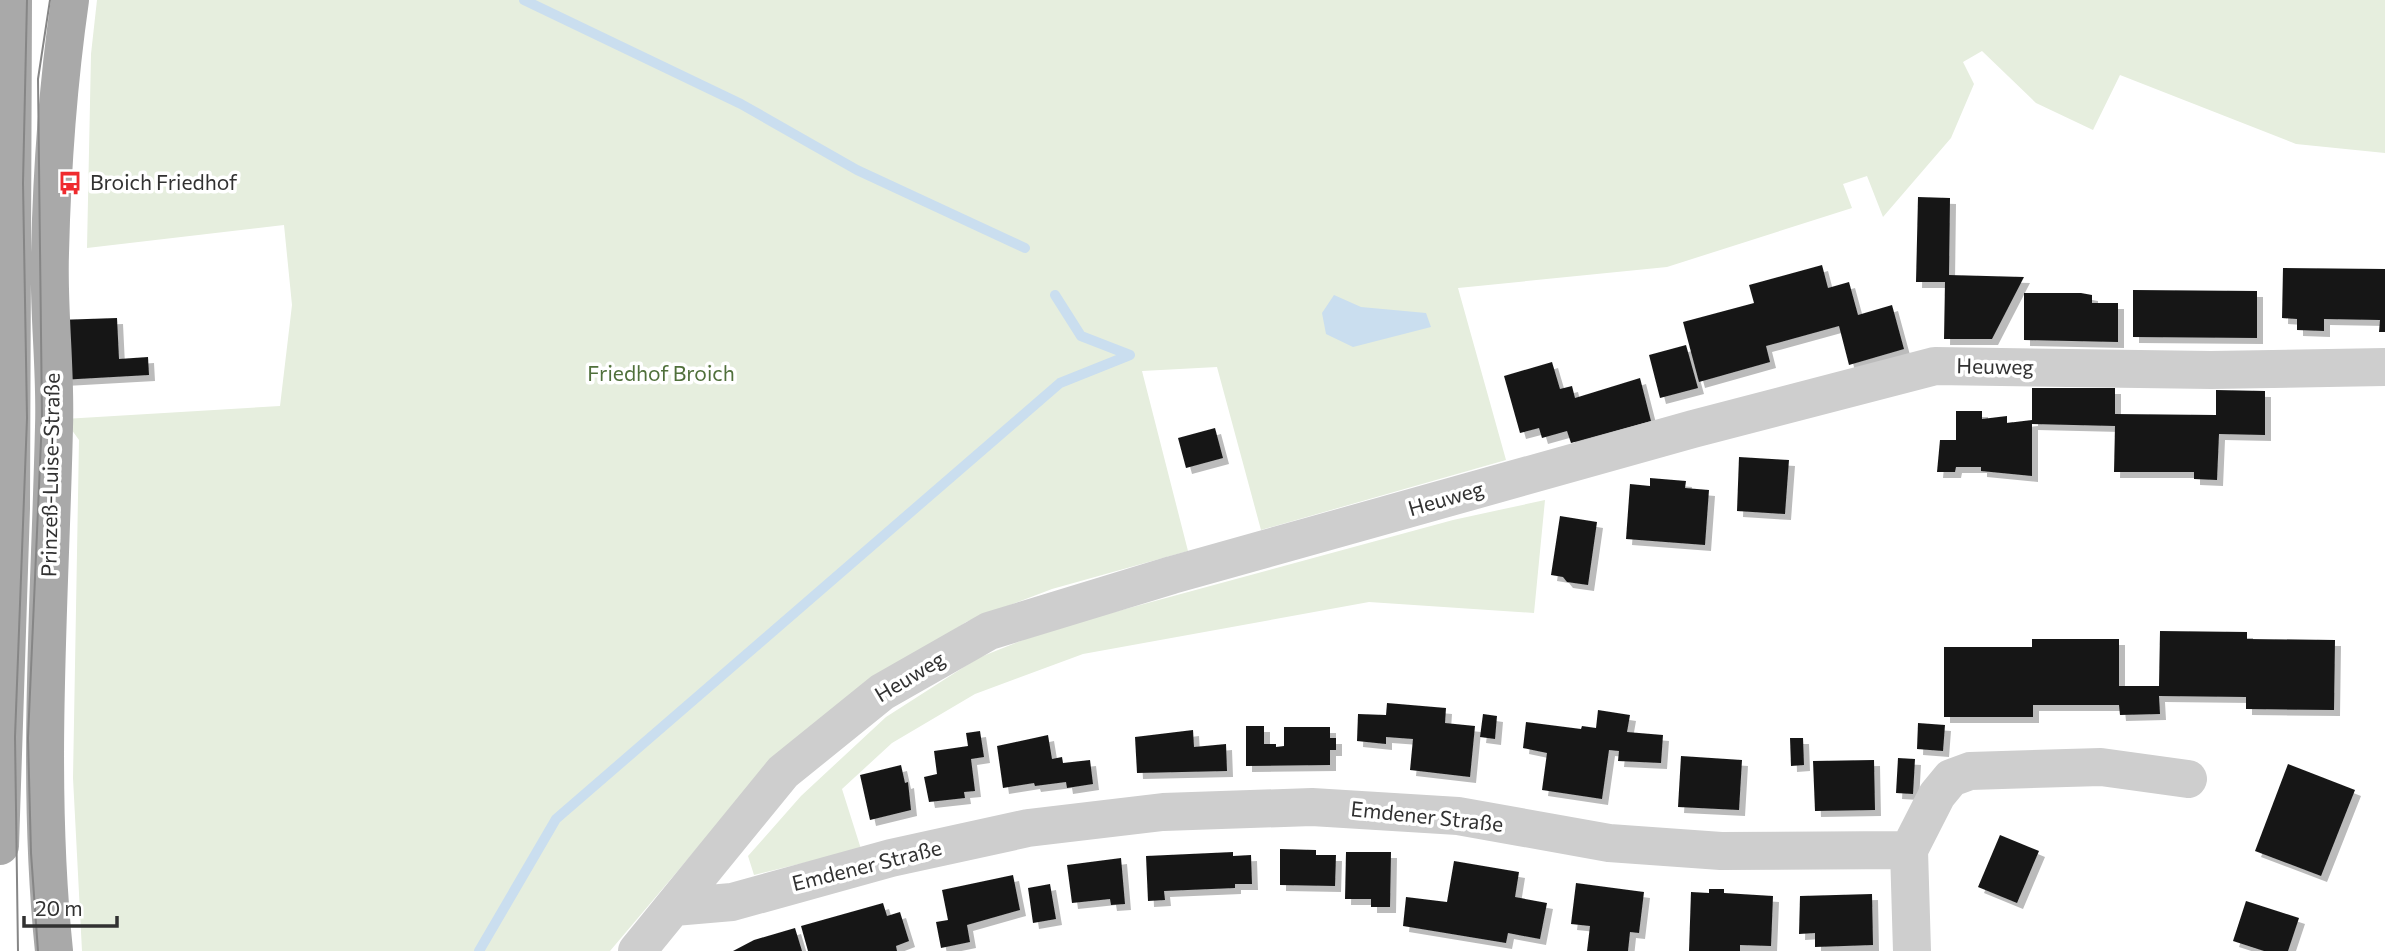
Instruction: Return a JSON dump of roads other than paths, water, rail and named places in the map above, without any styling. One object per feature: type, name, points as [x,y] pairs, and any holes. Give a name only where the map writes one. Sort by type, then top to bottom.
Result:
[{"type":"main road","name":"Prinzeß-Luise-Straße","points":[[0,846],[11,508],[6,31],[13,0]]},
{"type":"main road","name":"Prinzeß-Luise-Straße","points":[[54,951],[50,914],[46,736],[54,418],[50,255],[58,88],[70,0]]},
{"type":"street","name":"Heuweg","points":[[637,951],[783,772],[881,692],[989,631],[1172,575],[1693,429],[1935,366],[2211,370],[2385,367]]},
{"type":"street","points":[[1912,951],[1909,850],[1937,795],[1951,778],[1970,771],[2101,767],[2188,779]]},
{"type":"street","name":"Emdener Straße","points":[[674,907],[732,902],[891,858],[1028,828],[1163,812],[1312,807],[1458,816],[1609,843],[1721,851],[1909,850]]},
{"type":"water","points":[[1334,295],[1361,307],[1426,313],[1431,327],[1353,347],[1326,334],[1322,313]]},
{"type":"waterway","points":[[524,0],[741,104],[857,170],[1025,248]]},
{"type":"waterway","points":[[1055,295],[1081,336],[1130,355]]},
{"type":"waterway","points":[[479,951],[556,819],[1060,383],[1130,355]]},
{"type":"tram line","points":[[18,951],[15,737],[27,418],[23,183],[27,0]]},
{"type":"tram line","points":[[38,951],[31,853],[28,738],[42,418],[38,79],[50,0]]},
{"type":"place","name":"Broich Friedhof","points":[[70,183]]},
{"type":"park label","name":"Friedhof Broich","points":[[661,374]]}]
